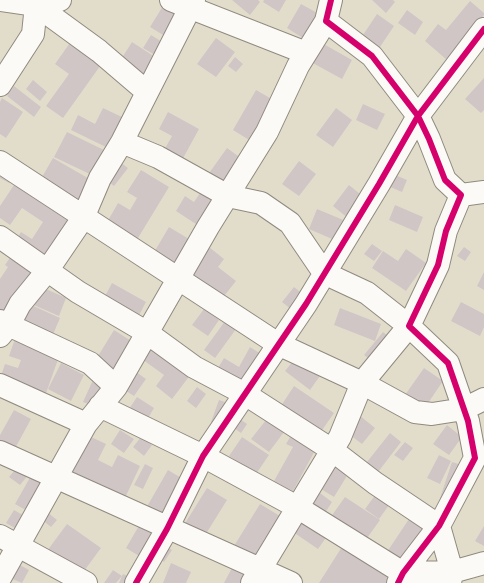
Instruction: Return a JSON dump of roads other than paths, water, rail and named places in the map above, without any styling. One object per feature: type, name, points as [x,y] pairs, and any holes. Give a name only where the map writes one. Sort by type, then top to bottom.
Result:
[{"type":"street","points":[[0,0],[37,3],[60,0]]},
{"type":"street","points":[[171,0],[193,4],[306,53]]},
{"type":"street","points":[[0,578],[8,541],[56,477],[86,424],[116,387],[146,332],[267,132],[298,66],[326,21],[331,0]]},
{"type":"street","points":[[0,85],[33,34],[37,3]]},
{"type":"street","points":[[37,3],[147,92]]},
{"type":"street","points":[[116,387],[90,363],[3,327],[48,271],[83,218],[100,178],[122,142],[193,4]]},
{"type":"street","points":[[326,21],[372,56],[418,116],[445,180],[461,195]]},
{"type":"street","points":[[136,583],[167,529],[203,456],[324,273],[379,184],[418,116],[484,29]]},
{"type":"street","points":[[122,142],[158,157],[228,196],[261,203],[290,223],[324,273],[366,293],[409,326],[448,363],[468,421],[475,458],[439,526],[401,578]]},
{"type":"street","points":[[0,162],[19,173],[83,218],[179,278],[278,344],[362,384],[415,412],[432,414],[464,408],[484,399]]},
{"type":"street","points":[[461,195],[484,192]]},
{"type":"street","points":[[256,575],[340,437],[362,384],[409,326],[438,266],[446,232],[461,195]]},
{"type":"street","points":[[0,237],[78,292],[146,332],[194,367],[245,394],[332,450],[375,483],[439,526],[451,577]]},
{"type":"street","points":[[0,386],[86,424]]},
{"type":"street","points":[[100,406],[203,456],[297,507],[401,578],[451,577],[484,563]]},
{"type":"street","points":[[0,452],[167,529],[256,575],[291,583]]},
{"type":"street","points":[[8,541],[86,583]]}]
